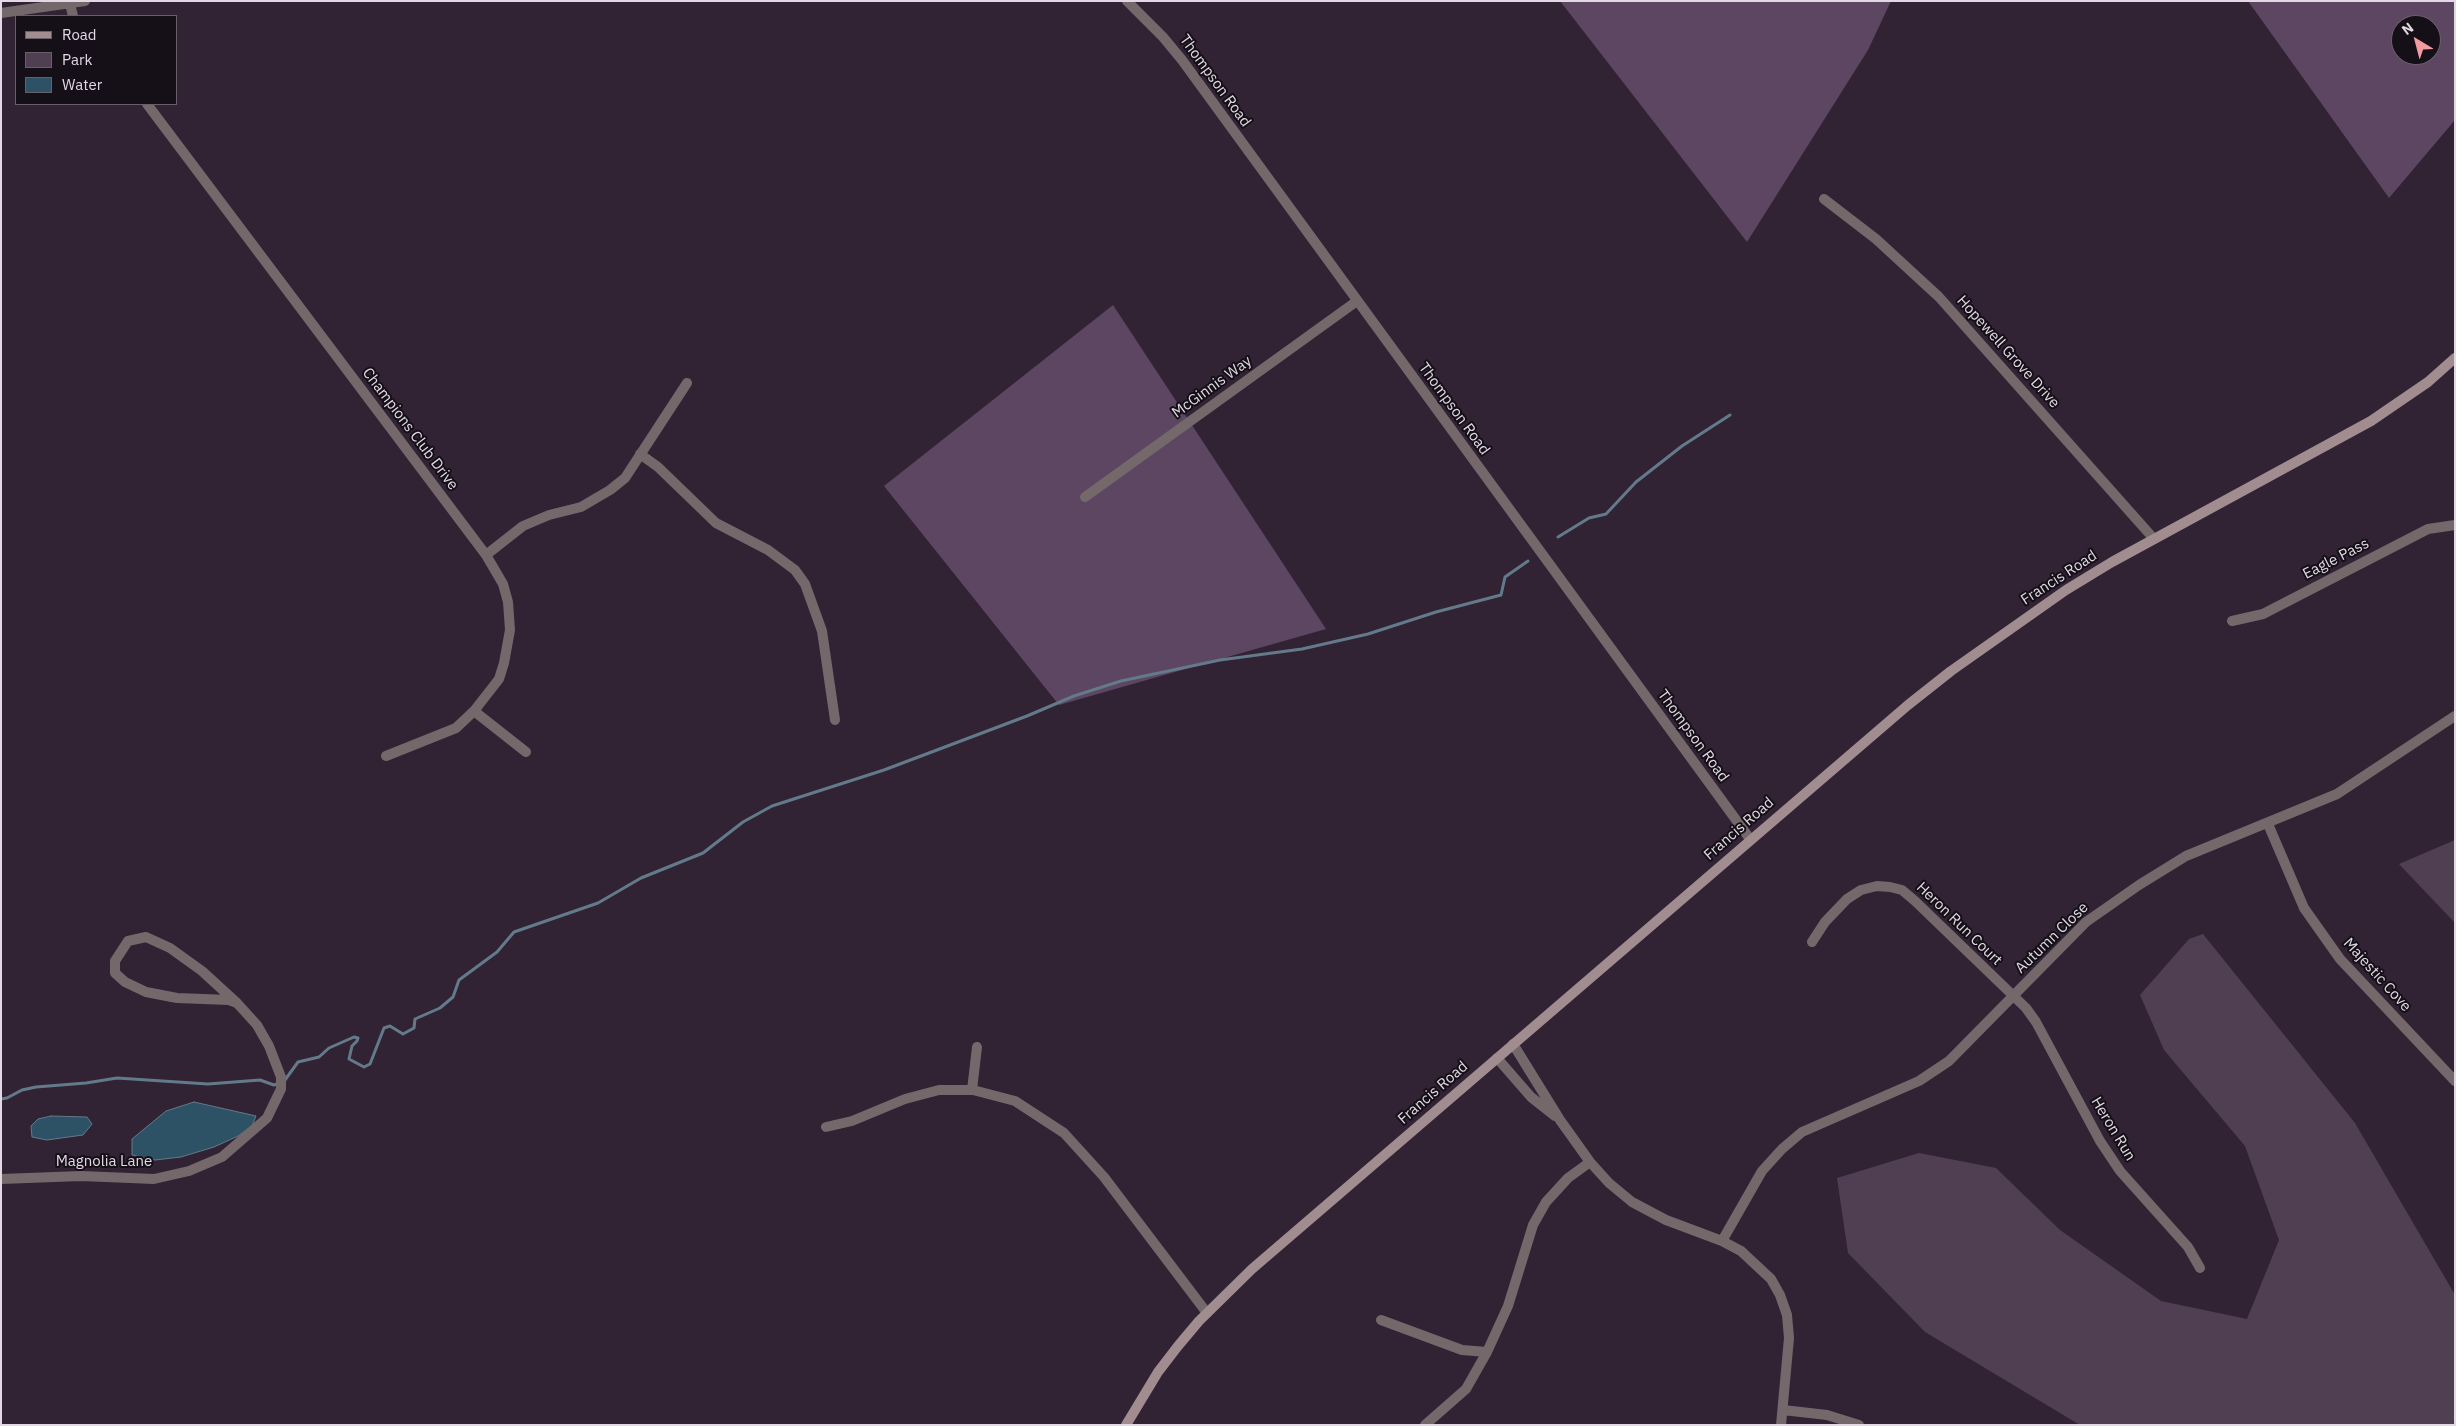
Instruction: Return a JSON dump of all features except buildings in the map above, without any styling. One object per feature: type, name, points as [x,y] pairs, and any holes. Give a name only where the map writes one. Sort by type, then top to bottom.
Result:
[{"type":"street","points":[[1,13],[85,1]]},
{"type":"street","name":"Thompson Road","points":[[1127,1],[1164,37],[1182,60],[1750,839]]},
{"type":"street","points":[[70,4],[73,15]]},
{"type":"street","name":"Champions Club Drive","points":[[148,105],[486,555],[503,584],[508,602],[510,630],[499,679],[474,711],[448,733],[386,756]]},
{"type":"street","name":"Hopewell Grove Drive","points":[[1824,199],[1876,239],[1939,298],[2154,539]]},
{"type":"street","name":"McGinnis Way","points":[[1085,497],[1356,301]]},
{"type":"street","name":"Francis Road","points":[[1126,1425],[1158,1372],[1207,1313],[1252,1269],[1750,839],[1951,671],[2066,590],[2154,539],[2371,421],[2428,382],[2455,358]]},
{"type":"street","points":[[486,555],[523,526],[549,514],[581,507],[610,490],[625,478],[687,383]]},
{"type":"street","points":[[640,454],[664,472],[716,523],[768,550],[795,570],[805,584],[822,630],[835,720]]},
{"type":"street","name":"Eagle Pass","points":[[2232,621],[2263,614],[2428,530],[2455,525]]},
{"type":"street","points":[[474,711],[526,752]]},
{"type":"street","name":"Autumn Close","points":[[1722,1241],[1762,1172],[1782,1149],[1802,1132],[1901,1089],[1935,1071],[1949,1061],[2086,922],[2139,884],[2186,856],[2268,824],[2337,794],[2455,716]]},
{"type":"street","name":"Majestic Cove","points":[[2268,824],[2304,908],[2340,959],[2455,1081]]},
{"type":"street","name":"Heron Run Court","points":[[1812,942],[1825,922],[1847,899],[1861,890],[1877,886],[1890,886],[1902,890],[1915,901],[2014,996]]},
{"type":"street","name":"Magnolia Lane","points":[[1,1179],[81,1176],[154,1179],[190,1170],[222,1157],[267,1118],[281,1089],[281,1077],[269,1046],[257,1025],[237,1002],[202,971],[170,948],[146,937],[128,941],[115,961],[115,973],[125,982],[146,992],[177,998],[237,1002]]},
{"type":"street","name":"Heron Run","points":[[2014,996],[2036,1022],[2100,1141],[2120,1171],[2188,1247],[2200,1268]]},
{"type":"street","points":[[1513,1044],[1560,1120],[1590,1162],[1609,1184],[1632,1202],[1666,1220],[1722,1241],[1741,1252],[1771,1279],[1780,1295],[1787,1315],[1790,1338],[1781,1425]]},
{"type":"street","points":[[972,1090],[977,1047]]},
{"type":"street","points":[[1497,1058],[1531,1097],[1560,1120]]},
{"type":"street","points":[[826,1127],[852,1122],[879,1109],[939,1090],[972,1090],[1015,1102],[1064,1133],[1104,1177],[1207,1313]]},
{"type":"street","points":[[1424,1425],[1466,1389],[1487,1352],[1508,1306],[1533,1225],[1546,1202],[1568,1178],[1590,1162]]},
{"type":"street","points":[[1381,1320],[1462,1350],[1487,1352]]},
{"type":"street","points":[[1783,1410],[1827,1415],[1859,1425]]},
{"type":"green space","points":[[2455,840],[2455,923],[2399,864]]},
{"type":"green space","points":[[2203,934],[2355,1123],[2455,1295],[2455,1419],[2453,1425],[2080,1425],[1925,1332],[1848,1253],[1837,1178],[1919,1153],[1996,1168],[2060,1230],[2161,1301],[2247,1319],[2279,1240],[2245,1146],[2164,1050],[2140,995],[2189,939]]},
{"type":"shaded area","points":[[1560,1],[1891,1],[1868,50],[1747,242]]},
{"type":"shaded area","points":[[2248,1],[2455,1],[2455,120],[2389,198]]},
{"type":"shaded area","points":[[1113,305],[1326,629],[1059,705],[884,486]]},
{"type":"water","points":[[194,1102],[256,1116],[252,1126],[238,1136],[214,1147],[181,1157],[155,1160],[132,1155],[132,1139],[166,1111]]},
{"type":"water","points":[[51,1116],[87,1117],[92,1124],[83,1135],[47,1140],[32,1137],[31,1126],[38,1119]]},
{"type":"waterway","points":[[1558,537],[1589,518],[1606,514],[1636,482],[1682,446],[1730,415]]},
{"type":"waterway","points":[[285,1080],[298,1062],[319,1057],[329,1048],[354,1037],[358,1038],[352,1046],[349,1059],[364,1067],[370,1064],[384,1028],[390,1026],[403,1034],[414,1028],[415,1019],[440,1008],[453,997],[459,980],[497,952],[514,932],[598,903],[641,878],[703,853],[743,822],[772,806],[884,770],[1027,716],[1074,696],[1121,681],[1220,660],[1302,649],[1368,634],[1436,612],[1501,595],[1505,577],[1528,561]]},
{"type":"waterway","points":[[1,1099],[22,1090],[36,1087],[86,1083],[117,1078],[208,1084],[260,1080],[274,1085],[280,1083]]}]
